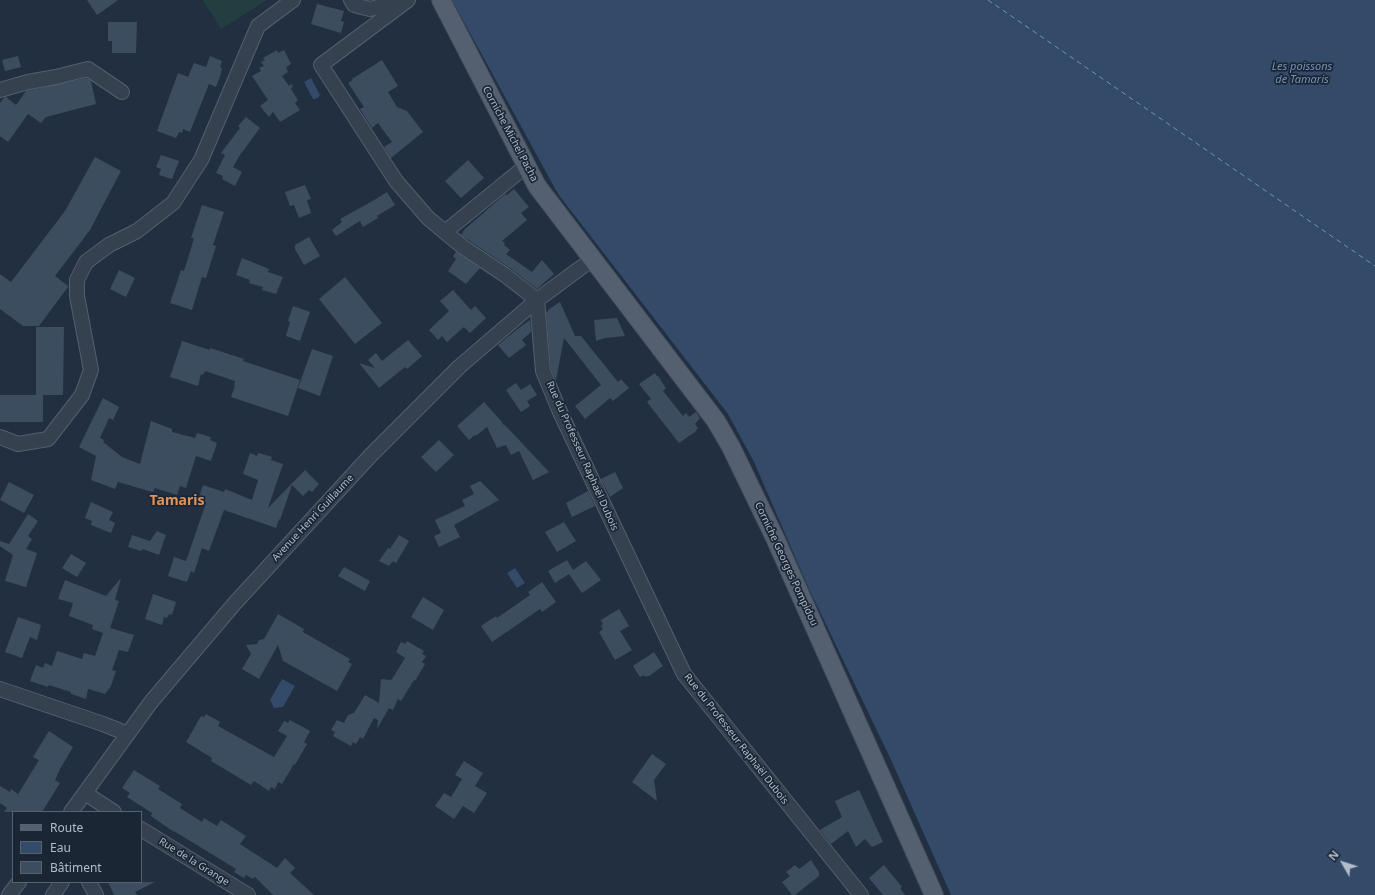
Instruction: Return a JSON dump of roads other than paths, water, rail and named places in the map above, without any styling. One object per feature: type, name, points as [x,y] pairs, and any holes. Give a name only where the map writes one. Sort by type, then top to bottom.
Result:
[{"type":"main road","name":"Corniche Michel Pacha","points":[[441,0],[537,186],[592,260]]},
{"type":"main road","name":"Corniche Georges Pompidou","points":[[592,260],[716,421],[731,447],[775,538],[934,895]]},
{"type":"street","points":[[0,437],[18,444],[48,439],[82,395],[91,370],[77,296],[77,280],[86,262],[109,245],[137,231],[173,203],[201,160],[258,26],[292,0]]},
{"type":"street","points":[[351,0],[354,5],[370,9],[383,6],[390,0]]},
{"type":"street","points":[[408,0],[321,65],[396,182],[428,218],[463,247],[505,275],[537,300]]},
{"type":"street","points":[[0,90],[28,82],[88,69],[122,92]]},
{"type":"street","points":[[445,232],[526,166]]},
{"type":"street","name":"Avenue Henri Guillaume","points":[[72,811],[151,702],[234,603],[371,455],[459,367],[537,300],[592,260]]},
{"type":"street","name":"Rue du Professeur Raphaël Dubois","points":[[537,300],[543,371],[560,412],[684,674],[861,895]]},
{"type":"street","points":[[0,689],[128,734]]},
{"type":"street","points":[[85,793],[112,811]]},
{"type":"street","name":"Rue de la Grange","points":[[142,830],[248,895]]},
{"type":"street","points":[[10,895],[18,883]]},
{"type":"street","points":[[53,895],[61,883]]},
{"type":"street","points":[[90,883],[96,895]]},
{"type":"water","name":"Les poissons de Tamaris","points":[[452,0],[1375,0],[1375,895],[951,895],[892,762],[809,589],[754,462],[728,414],[558,194]]},
{"type":"water","points":[[311,78],[320,95],[315,99],[313,99],[304,82]]},
{"type":"water","points":[[515,568],[525,583],[517,588],[507,573]]},
{"type":"water","points":[[282,679],[295,686],[283,707],[274,708],[270,700]]},
{"type":"district","name":"Tamaris","points":[[177,501]]}]
